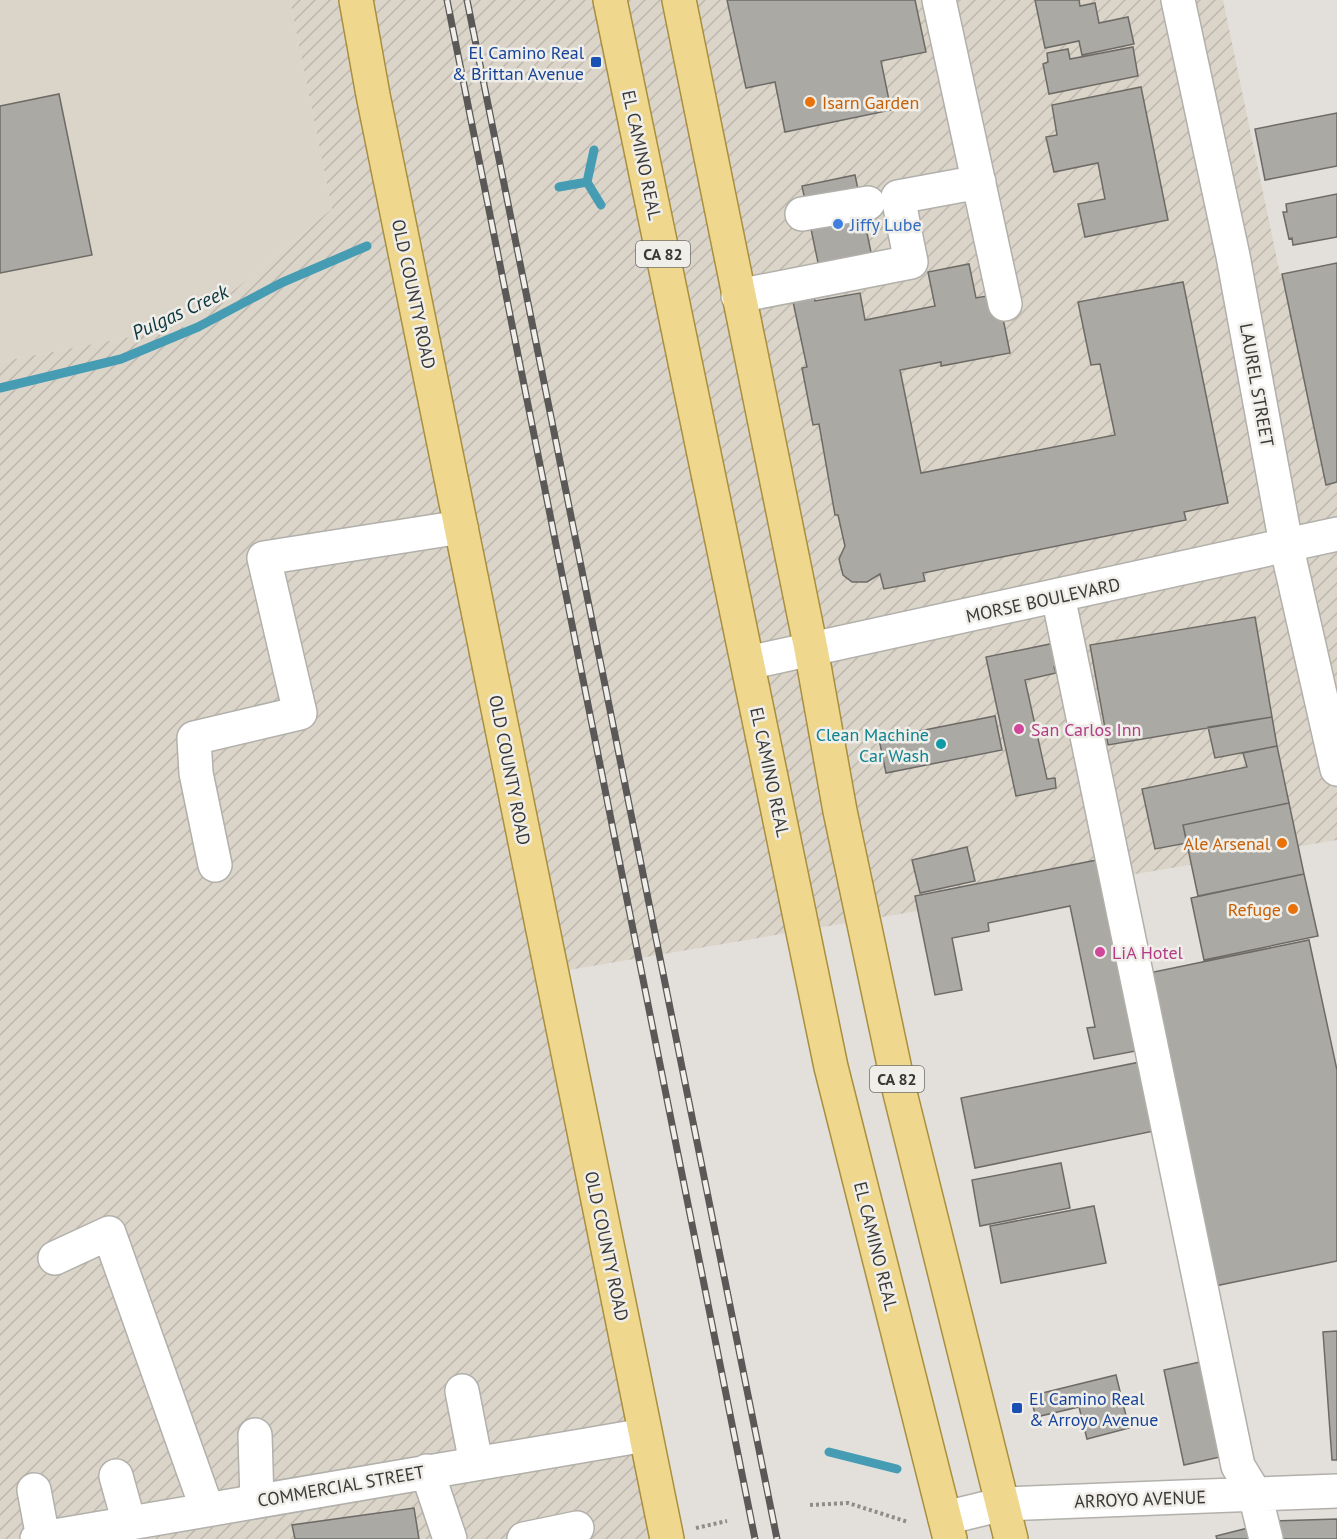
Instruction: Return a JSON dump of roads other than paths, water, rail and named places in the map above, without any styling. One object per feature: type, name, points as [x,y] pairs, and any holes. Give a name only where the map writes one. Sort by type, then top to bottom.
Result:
[{"type":"main road","name":"OLD COUNTY ROAD","points":[[356,0],[373,94],[645,1435],[682,1533]]},
{"type":"main road","name":"EL CAMINO REAL","points":[[610,0],[831,1067],[947,1528]]},
{"type":"main road","name":"CA 82","points":[[680,0],[738,297],[811,649],[840,811],[900,1093],[1011,1539]]},
{"type":"street","points":[[939,0],[1005,304]]},
{"type":"street","name":"LAUREL STREET","points":[[1178,0],[1233,256],[1286,544],[1337,769]]},
{"type":"street","points":[[738,297],[911,262],[898,197],[979,182]]},
{"type":"street","points":[[802,214],[868,203]]},
{"type":"street","points":[[215,865],[196,773],[194,738],[300,713],[264,558],[461,526]]},
{"type":"street","name":"MORSE BOULEVARD","points":[[748,663],[1337,534]]},
{"type":"street","points":[[1058,596],[1238,1466],[1255,1494],[1266,1539]]},
{"type":"street","points":[[55,1258],[109,1233],[207,1509]]},
{"type":"street","points":[[462,1391],[476,1463]]},
{"type":"street","points":[[255,1435],[257,1501]]},
{"type":"street","name":"COMMERCIAL STREET","points":[[57,1537],[207,1509],[645,1435]]},
{"type":"street","points":[[427,1471],[450,1539]]},
{"type":"street","points":[[116,1476],[129,1523]]},
{"type":"street","points":[[34,1490],[57,1537]]},
{"type":"street","name":"ARROYO AVENUE","points":[[947,1528],[1003,1504],[1337,1491]]},
{"type":"street","points":[[524,1539],[577,1528]]},
{"type":"waterway","points":[[587,182],[594,150]]},
{"type":"waterway","name":"Pulgas Creek","points":[[587,182],[601,205]]},
{"type":"waterway","name":"Pulgas Creek","points":[[559,187],[587,182]]},
{"type":"waterway","name":"Pulgas Creek","points":[[0,388],[121,359],[198,327],[281,283],[367,246]]},
{"type":"waterway","name":"Pulgas Creek","points":[[829,1452],[897,1469]]},
{"type":"railway","points":[[447,0],[755,1539]]},
{"type":"railway","points":[[467,0],[777,1539]]},
{"type":"place","name":"El Camino Real & Brittan Avenue","points":[[596,62]]},
{"type":"place","name":"Isarn Garden","points":[[810,102]]},
{"type":"place","name":"Jiffy Lube","points":[[838,224]]},
{"type":"place","name":"San Carlos Inn","points":[[1019,729]]},
{"type":"place","name":"Clean Machine Car Wash","points":[[941,744]]},
{"type":"place","name":"Ale Arsenal","points":[[1282,843]]},
{"type":"place","name":"Refuge","points":[[1293,909]]},
{"type":"place","name":"LiA Hotel","points":[[1100,952]]},
{"type":"place","name":"El Camino Real & Arroyo Avenue","points":[[1017,1408]]}]
